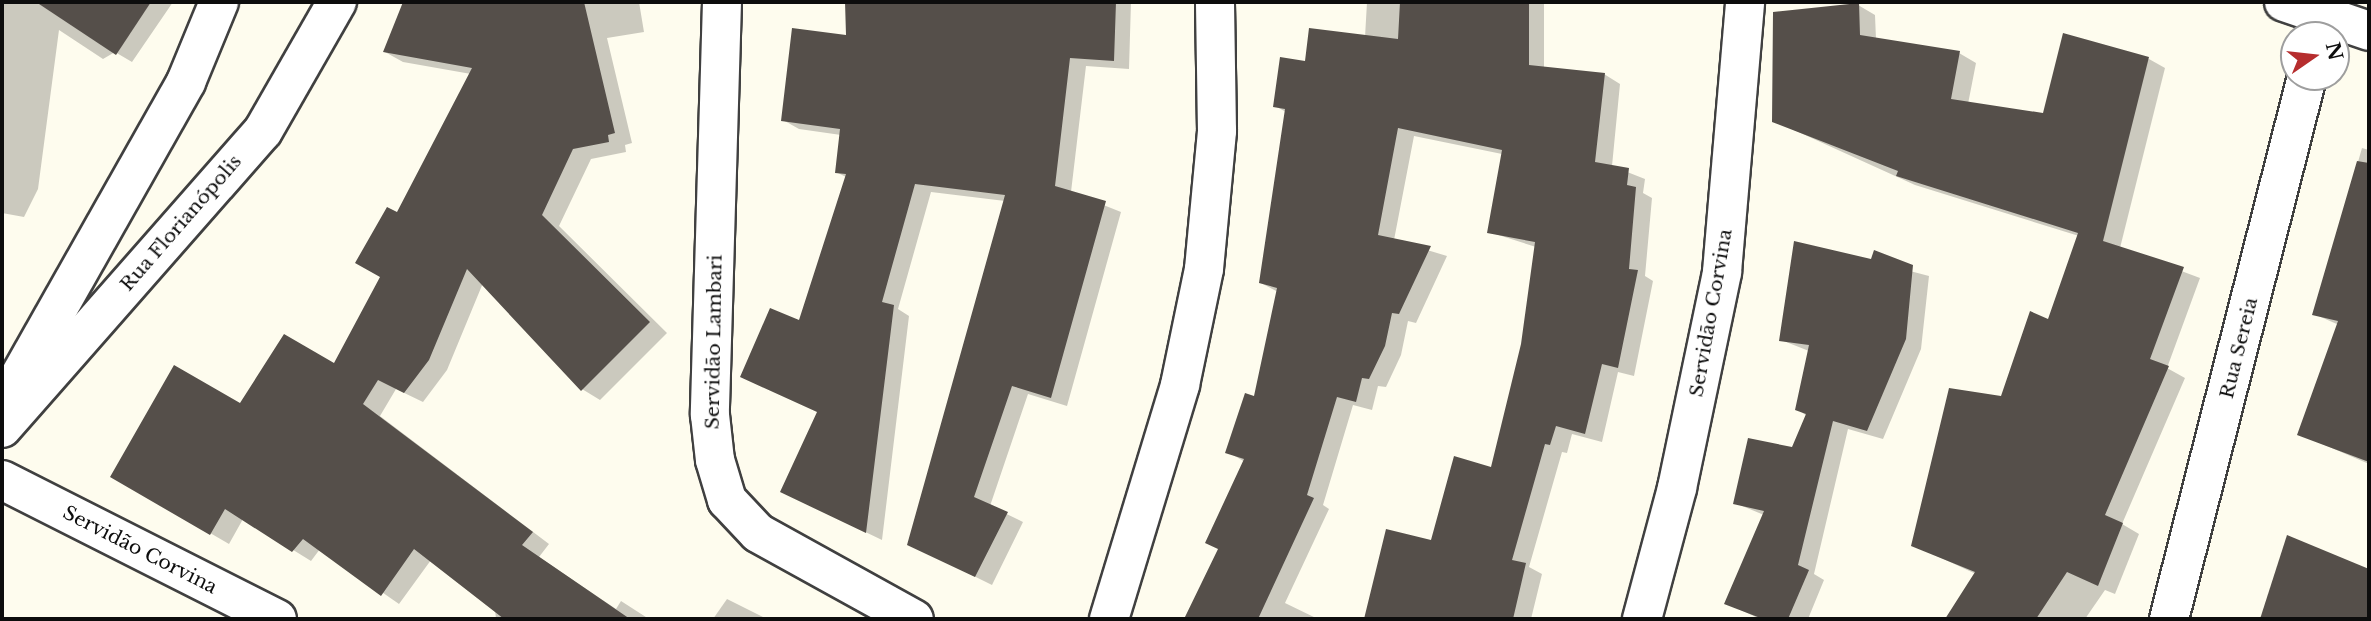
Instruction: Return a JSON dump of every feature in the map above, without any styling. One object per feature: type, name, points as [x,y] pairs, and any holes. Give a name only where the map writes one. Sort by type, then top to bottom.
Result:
[{"type":"street","points":[[2,408],[186,82],[219,2]]},
{"type":"street","name":"Rua Florianópolis","points":[[2,428],[263,131],[337,2]]},
{"type":"street","name":"Servidão Lambari","points":[[722,2],[710,415],[715,460],[727,500],[758,533],[914,619]]},
{"type":"street","points":[[1109,619],[1180,385],[1205,269],[1217,131],[1215,2]]},
{"type":"street","name":"Servidão Corvina","points":[[1642,619],[1677,488],[1722,272],[1745,2]]},
{"type":"street","points":[[2284,2],[2314,21]]},
{"type":"street","points":[[2350,29],[2369,31]]},
{"type":"street","name":"Rua Sereia","points":[[2169,619],[2303,91]]},
{"type":"street","name":"Servidão Corvina","points":[[2,480],[277,619]]},
{"type":"building","points":[[36,2],[151,2],[116,55]]},
{"type":"building","points":[[403,2],[584,2],[615,133],[608,135],[609,142],[573,149],[542,215],[650,322],[581,391],[467,269],[429,360],[404,393],[378,380],[363,404],[533,532],[522,545],[630,619],[504,619],[414,549],[381,596],[303,539],[292,552],[225,509],[210,535],[110,477],[174,365],[240,403],[284,334],[334,363],[380,277],[355,263],[387,207],[397,212],[472,68],[383,52]]},
{"type":"building","points":[[845,2],[1116,2],[1114,61],[1070,58],[1055,186],[1106,201],[1051,398],[1012,386],[974,497],[1008,512],[975,577],[907,545],[1005,195],[915,184],[882,302],[894,305],[866,533],[780,492],[817,412],[740,377],[770,308],[799,320],[846,174],[835,173],[840,129],[781,121],[792,28],[846,35]]},
{"type":"building","points":[[1400,2],[1529,2],[1529,65],[1605,73],[1595,162],[1629,168],[1627,185],[1636,187],[1629,269],[1638,270],[1618,368],[1602,364],[1585,434],[1556,426],[1550,445],[1545,444],[1512,560],[1526,563],[1513,619],[1364,619],[1386,529],[1431,540],[1454,456],[1491,467],[1521,344],[1535,242],[1487,233],[1502,150],[1398,128],[1378,235],[1431,246],[1399,314],[1392,313],[1385,346],[1369,379],[1362,378],[1356,402],[1337,397],[1307,495],[1314,498],[1258,619],[1184,619],[1218,549],[1205,543],[1244,459],[1225,453],[1245,393],[1254,396],[1277,288],[1259,283],[1285,109],[1273,107],[1280,57],[1305,61],[1309,28],[1398,39]]},
{"type":"building","points":[[1859,3],[1860,35],[1960,51],[1951,99],[2043,113],[2063,33],[2149,57],[2103,241],[2184,267],[2150,359],[2169,366],[2105,515],[2123,523],[2098,586],[2067,572],[2036,619],[1945,619],[1975,572],[1911,546],[1949,388],[2001,396],[2030,311],[2048,319],[2078,233],[1896,176],[1898,171],[1772,122],[1773,12]]},
{"type":"building","points":[[2357,161],[2369,163],[2369,462],[2297,435],[2338,321],[2312,315]]},
{"type":"building","points":[[1794,241],[1871,259],[1874,250],[1913,265],[1906,339],[1867,431],[1833,421],[1798,565],[1809,570],[1788,619],[1763,619],[1724,604],[1764,511],[1733,504],[1748,438],[1792,447],[1806,414],[1795,410],[1809,345],[1779,341]]},
{"type":"building","points":[[2287,535],[2369,569],[2369,619],[2260,619]]}]
